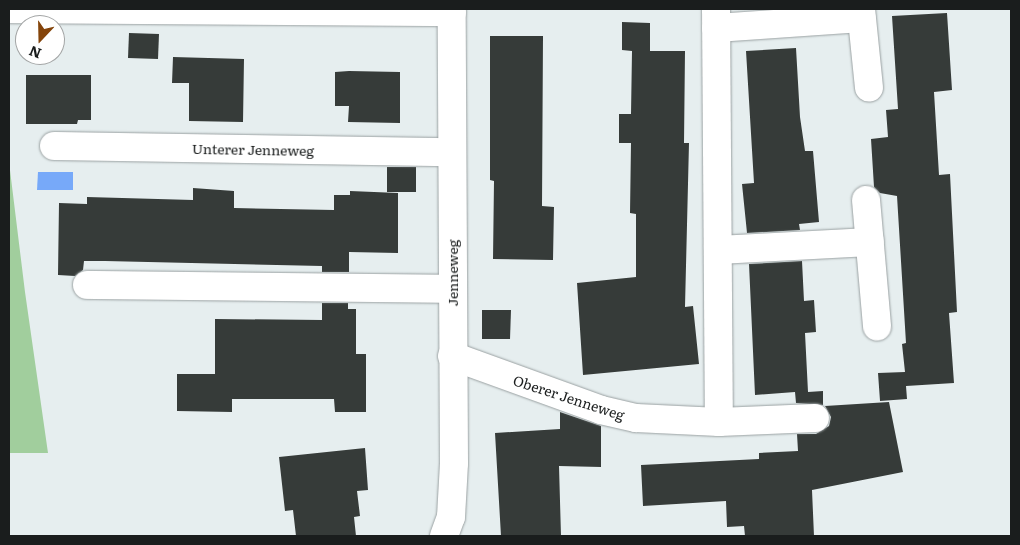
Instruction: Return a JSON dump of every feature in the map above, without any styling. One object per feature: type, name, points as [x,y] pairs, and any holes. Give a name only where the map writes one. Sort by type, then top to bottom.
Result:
[{"type":"street","points":[[10,9],[452,11]]},
{"type":"street","name":"Jenneweg","points":[[444,536],[451,517],[454,463],[452,356],[452,11]]},
{"type":"street","points":[[719,422],[716,18],[862,13],[869,88]]},
{"type":"street","name":"Unterer Jenneweg","points":[[54,146],[452,152]]},
{"type":"street","points":[[866,200],[877,327]]},
{"type":"street","points":[[718,250],[870,242]]},
{"type":"street","points":[[87,285],[452,289]]},
{"type":"street","name":"Oberer Jenneweg","points":[[452,356],[601,410],[660,421],[719,422],[814,418]]},
{"type":"green space","points":[[9,162],[25,292],[48,453],[9,453]]},
{"type":"water","points":[[38,172],[73,172],[73,190],[37,190]]},
{"type":"building","points":[[947,13],[952,90],[934,92],[939,175],[950,174],[957,312],[949,313],[954,383],[906,386],[907,399],[880,401],[878,373],[905,372],[902,344],[906,343],[897,196],[880,193],[874,187],[871,139],[888,137],[886,110],[898,109],[892,16]]},
{"type":"building","points":[[622,22],[650,23],[650,51],[685,51],[684,143],[689,143],[685,307],[693,306],[699,364],[583,375],[577,283],[636,277],[636,214],[630,213],[631,143],[619,143],[619,114],[631,114],[632,51],[622,50]]},
{"type":"building","points":[[129,33],[159,34],[158,59],[128,58]]},
{"type":"building","points":[[490,36],[543,36],[542,206],[554,207],[553,260],[493,259],[494,181],[490,180]]},
{"type":"building","points":[[796,48],[800,117],[805,151],[813,151],[819,222],[799,224],[800,230],[747,233],[742,184],[754,183],[746,51]]},
{"type":"building","points":[[173,57],[244,59],[243,122],[189,121],[189,83],[172,83]]},
{"type":"building","points":[[335,72],[400,72],[400,123],[348,122],[349,106],[335,106]]},
{"type":"building","points":[[26,75],[91,75],[91,120],[78,120],[77,124],[26,124]]},
{"type":"building","points":[[387,167],[416,167],[416,192],[387,192]]},
{"type":"building","points":[[193,188],[234,191],[234,208],[334,210],[334,195],[350,195],[350,191],[398,193],[398,253],[349,252],[349,272],[322,272],[322,266],[84,261],[83,270],[75,276],[58,275],[59,203],[87,204],[87,197],[193,200]]},
{"type":"building","points":[[802,261],[804,301],[814,300],[816,332],[805,333],[808,392],[823,391],[823,405],[796,403],[795,392],[755,395],[749,264]]},
{"type":"building","points":[[322,303],[348,303],[348,309],[356,309],[356,354],[366,354],[366,412],[335,412],[334,399],[232,399],[232,412],[177,411],[177,374],[215,374],[215,319],[322,320]]},
{"type":"building","points":[[482,310],[511,310],[510,339],[482,339]]},
{"type":"building","points":[[889,402],[903,472],[812,490],[814,536],[745,536],[744,526],[727,527],[726,501],[643,506],[641,465],[759,459],[759,453],[798,451],[797,434],[816,434],[829,426],[831,417],[825,406]]},
{"type":"building","points":[[560,412],[601,426],[601,467],[559,466],[561,536],[501,536],[495,433],[560,429]]},
{"type":"building","points":[[365,448],[368,490],[357,491],[360,516],[354,517],[356,536],[296,536],[293,510],[285,511],[279,457]]}]
